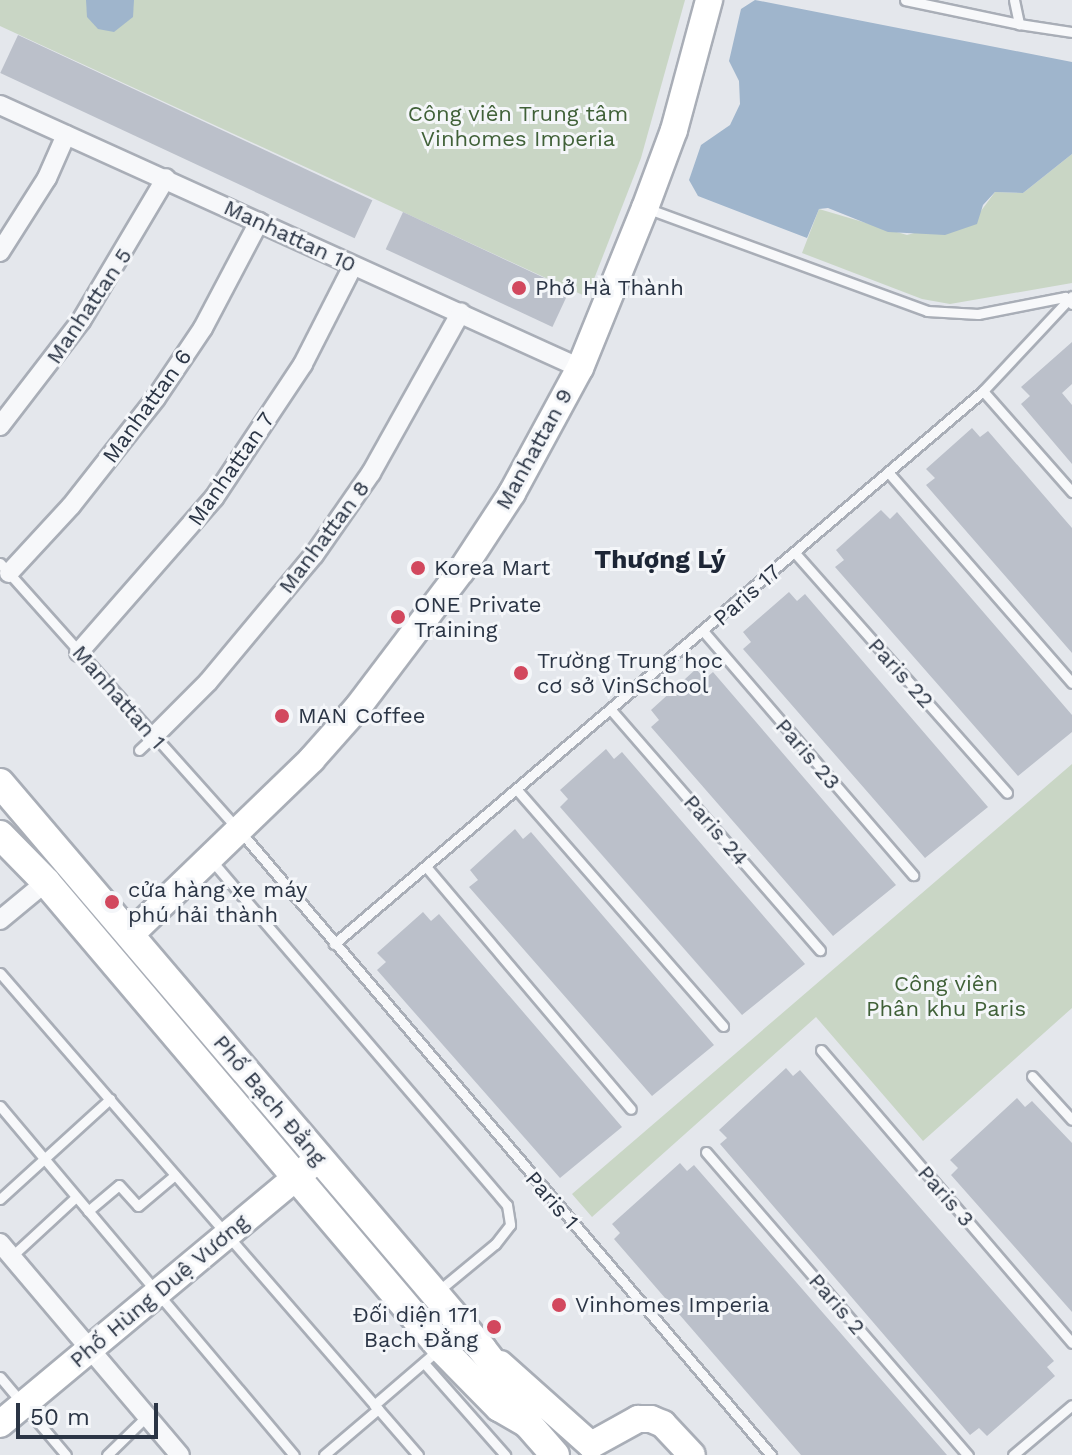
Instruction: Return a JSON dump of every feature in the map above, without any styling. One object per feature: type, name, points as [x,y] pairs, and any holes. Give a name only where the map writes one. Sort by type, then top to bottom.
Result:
[{"type":"main road","name":"Manhattan 9","points":[[132,933],[312,759],[411,640],[512,493],[580,368],[645,208],[674,130],[709,0]]},
{"type":"main road","name":"Phố Bạch Đằng","points":[[0,783],[132,933],[482,1349],[518,1396],[541,1438]]},
{"type":"main road","name":"Phố Bạch Đằng","points":[[0,835],[46,882],[294,1179],[432,1355],[541,1438]]},
{"type":"main road","name":"Phố Hùng Duệ Vương","points":[[0,1424],[319,1158]]},
{"type":"main road","points":[[482,1349],[591,1445],[638,1419],[651,1419],[663,1424],[692,1455]]},
{"type":"street","name":"Manhattan 10","points":[[0,105],[580,368]]},
{"type":"street","points":[[0,252],[47,178],[66,135]]},
{"type":"street","name":"Manhattan 5","points":[[0,426],[96,299],[166,178]]},
{"type":"street","name":"Manhattan 6","points":[[3,573],[71,506],[156,398],[218,302],[259,222]]},
{"type":"street","name":"Manhattan 7","points":[[79,652],[214,498],[303,364],[353,266]]},
{"type":"street","name":"Manhattan 8","points":[[153,737],[208,682],[314,555],[371,473],[461,312]]},
{"type":"street","points":[[0,920],[46,882]]},
{"type":"street","points":[[6,1249],[180,1455]]},
{"type":"lane","points":[[905,0],[1072,32]]},
{"type":"lane","points":[[1014,0],[1019,24]]},
{"type":"lane","points":[[645,208],[927,311],[978,314],[1070,299]]},
{"type":"lane","name":"Paris 17","points":[[334,944],[428,869],[983,391],[1041,334],[1070,299]]},
{"type":"lane","points":[[983,391],[1072,492]]},
{"type":"lane","points":[[888,472],[1072,683]]},
{"type":"lane","name":"Paris 22","points":[[795,553],[1007,793]]},
{"type":"lane","name":"Manhattan 1","points":[[3,573],[79,652],[239,830],[334,944]]},
{"type":"lane","name":"Paris 23","points":[[704,632],[913,875]]},
{"type":"lane","name":"Paris 24","points":[[612,711],[820,950]]},
{"type":"lane","points":[[139,750],[153,737]]},
{"type":"lane","points":[[518,791],[723,1026]]},
{"type":"lane","points":[[210,858],[507,1205],[510,1225],[495,1244],[435,1294]]},
{"type":"lane","points":[[428,869],[631,1109]]},
{"type":"lane","name":"Paris 1","points":[[334,944],[771,1455]]},
{"type":"lane","points":[[0,973],[418,1455]]},
{"type":"lane","name":"Paris 3","points":[[821,1050],[1072,1343]]},
{"type":"lane","points":[[1032,1076],[1072,1120]]},
{"type":"lane","points":[[0,1199],[110,1099]]},
{"type":"lane","points":[[0,1106],[294,1455]]},
{"type":"lane","name":"Paris 2","points":[[706,1152],[968,1455]]},
{"type":"lane","points":[[88,1211],[119,1185],[138,1206],[175,1175]]},
{"type":"lane","points":[[6,1249],[76,1197]]},
{"type":"lane","points":[[324,1455],[432,1355],[505,1455]]},
{"type":"lane","points":[[0,1377],[66,1455]]},
{"type":"lane","points":[[1013,1455],[1072,1405]]},
{"type":"lane","points":[[107,1455],[147,1416]]},
{"type":"green space","name":"Công viên Trung tâm Vinhomes Imperia","points":[[0,0],[685,0],[641,158],[587,297],[0,26]]},
{"type":"green space","points":[[1072,154],[1072,283],[950,304],[922,299],[802,253],[819,209],[907,235],[978,215],[995,192],[1023,193]]},
{"type":"green space","name":"Công viên Phân khu Paris","points":[[1072,764],[1072,1008],[923,1141],[816,1017],[592,1217],[572,1194]]},
{"type":"water","points":[[86,0],[134,0],[133,17],[114,32],[98,29],[87,17]]},
{"type":"water","points":[[755,0],[1072,62],[1072,154],[1023,193],[995,192],[983,205],[977,224],[945,235],[888,232],[828,208],[819,209],[807,238],[698,196],[689,180],[701,145],[730,125],[740,104],[739,81],[729,61],[741,9]]},
{"type":"building","points":[[18,35],[372,200],[355,238],[0,73]]},
{"type":"building","points":[[403,212],[570,290],[552,327],[386,249]]},
{"type":"building","points":[[1072,342],[1072,384],[1062,393],[1072,405],[1072,464],[1021,404],[1030,396],[1021,387]]},
{"type":"building","points":[[972,428],[980,437],[988,431],[1072,528],[1072,653],[926,485],[935,478],[926,469]]},
{"type":"building","points":[[881,510],[890,519],[897,512],[1072,715],[1072,732],[1018,776],[835,567],[844,560],[836,550]]},
{"type":"building","points":[[789,592],[797,601],[805,594],[988,807],[925,858],[743,649],[751,642],[743,632]]},
{"type":"building","points":[[696,669],[705,679],[713,672],[896,885],[833,936],[651,727],[659,720],[651,710]]},
{"type":"building","points":[[606,749],[614,759],[622,752],[805,964],[742,1015],[560,807],[568,799],[560,790]]},
{"type":"building","points":[[515,829],[523,839],[531,832],[714,1045],[652,1096],[469,887],[478,880],[470,870]]},
{"type":"building","points":[[423,912],[431,921],[439,914],[622,1127],[560,1178],[377,970],[386,962],[377,953]]},
{"type":"building","points":[[786,1068],[793,1076],[800,1070],[1054,1361],[1047,1367],[1055,1376],[987,1436],[979,1428],[970,1435],[720,1144],[727,1138],[719,1130]]},
{"type":"building","points":[[1017,1098],[1025,1107],[1032,1101],[1072,1143],[1072,1312],[951,1175],[958,1168],[950,1160]]},
{"type":"building","points":[[680,1163],[687,1171],[694,1165],[947,1455],[801,1455],[614,1239],[620,1233],[612,1224]]},
{"type":"place","name":"Phở Hà Thành","points":[[519,288]]},
{"type":"place","name":"Korea Mart","points":[[418,568]]},
{"type":"place","name":"ONE Private Training","points":[[398,617]]},
{"type":"place","name":"Trường Trung học cơ sở VinSchool","points":[[521,673]]},
{"type":"place","name":"MAN Coffee","points":[[282,716]]},
{"type":"place","name":"cửa hàng xe máy phú hải thành","points":[[112,902]]},
{"type":"place","name":"Vinhomes Imperia","points":[[559,1305]]},
{"type":"place","name":"Đối diện 171 Bạch Đằng","points":[[494,1327]]},
{"type":"district","name":"Thượng Lý","points":[[660,560]]}]
